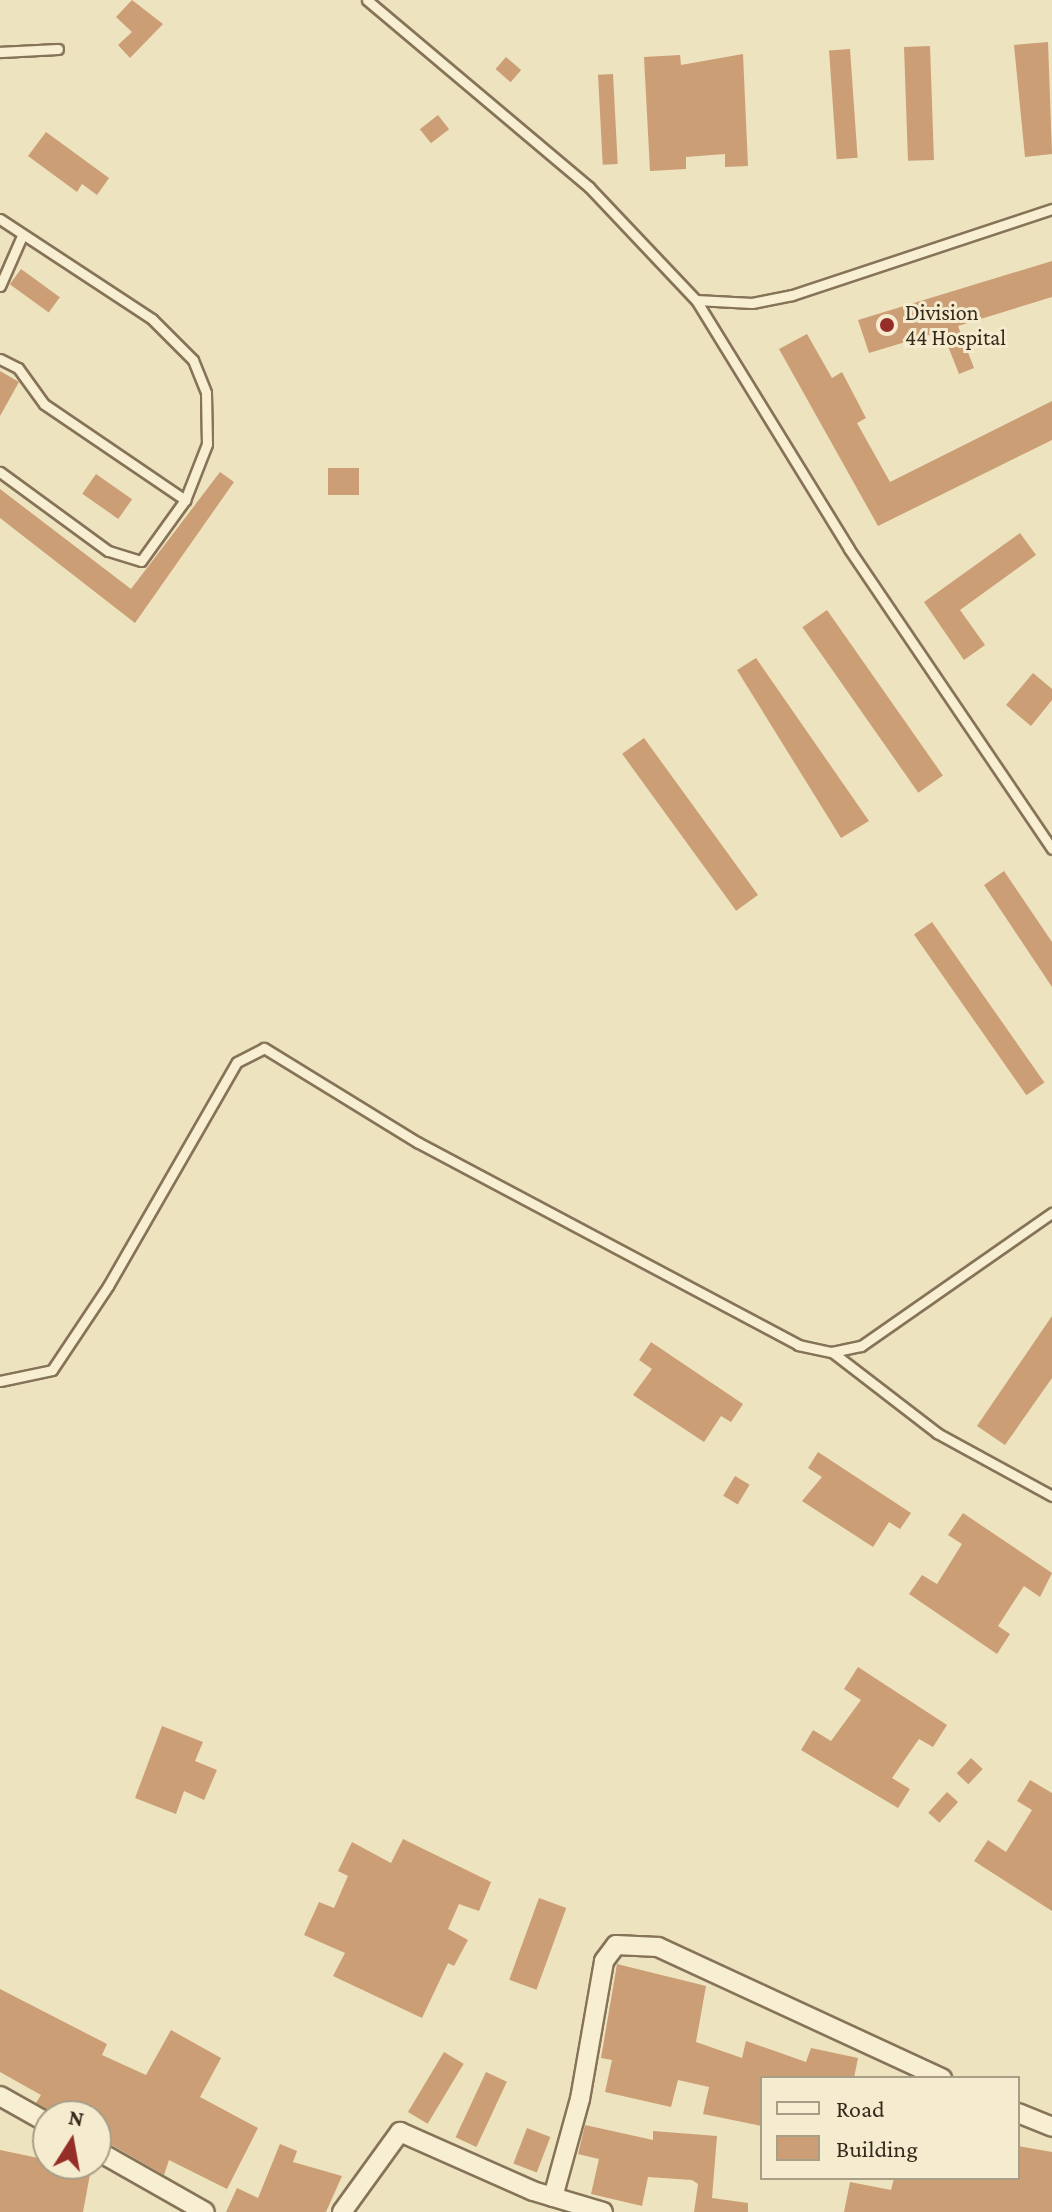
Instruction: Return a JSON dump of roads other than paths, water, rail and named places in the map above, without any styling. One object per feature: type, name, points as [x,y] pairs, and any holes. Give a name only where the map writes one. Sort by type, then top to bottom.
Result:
[{"type":"street","points":[[553,2197],[580,2099],[604,1961],[616,1945],[658,1947],[938,2076]]},
{"type":"street","points":[[0,2096],[32,2114]]},
{"type":"street","points":[[1020,2114],[1052,2127]]},
{"type":"street","points":[[342,2212],[400,2132],[553,2197],[603,2212]]},
{"type":"street","points":[[112,2159],[205,2212]]},
{"type":"lane","points":[[367,0],[589,187],[696,300],[849,549],[1052,849]]},
{"type":"lane","points":[[0,52],[58,49]]},
{"type":"lane","points":[[696,300],[752,303],[792,295],[1052,209]]},
{"type":"lane","points":[[0,219],[152,319],[193,360],[206,393],[207,444],[185,500],[141,561],[127,562],[0,472]]},
{"type":"lane","points":[[0,286],[22,236]]},
{"type":"lane","points":[[0,359],[18,368],[44,404],[185,500]]},
{"type":"lane","points":[[0,1381],[52,1370],[108,1286],[237,1062],[264,1048],[417,1142],[798,1345],[832,1352],[861,1346],[1052,1213]]},
{"type":"lane","points":[[832,1352],[937,1433],[1052,1496]]},
{"type":"place","name":"Division 44 Hospital","points":[[887,325]]}]
